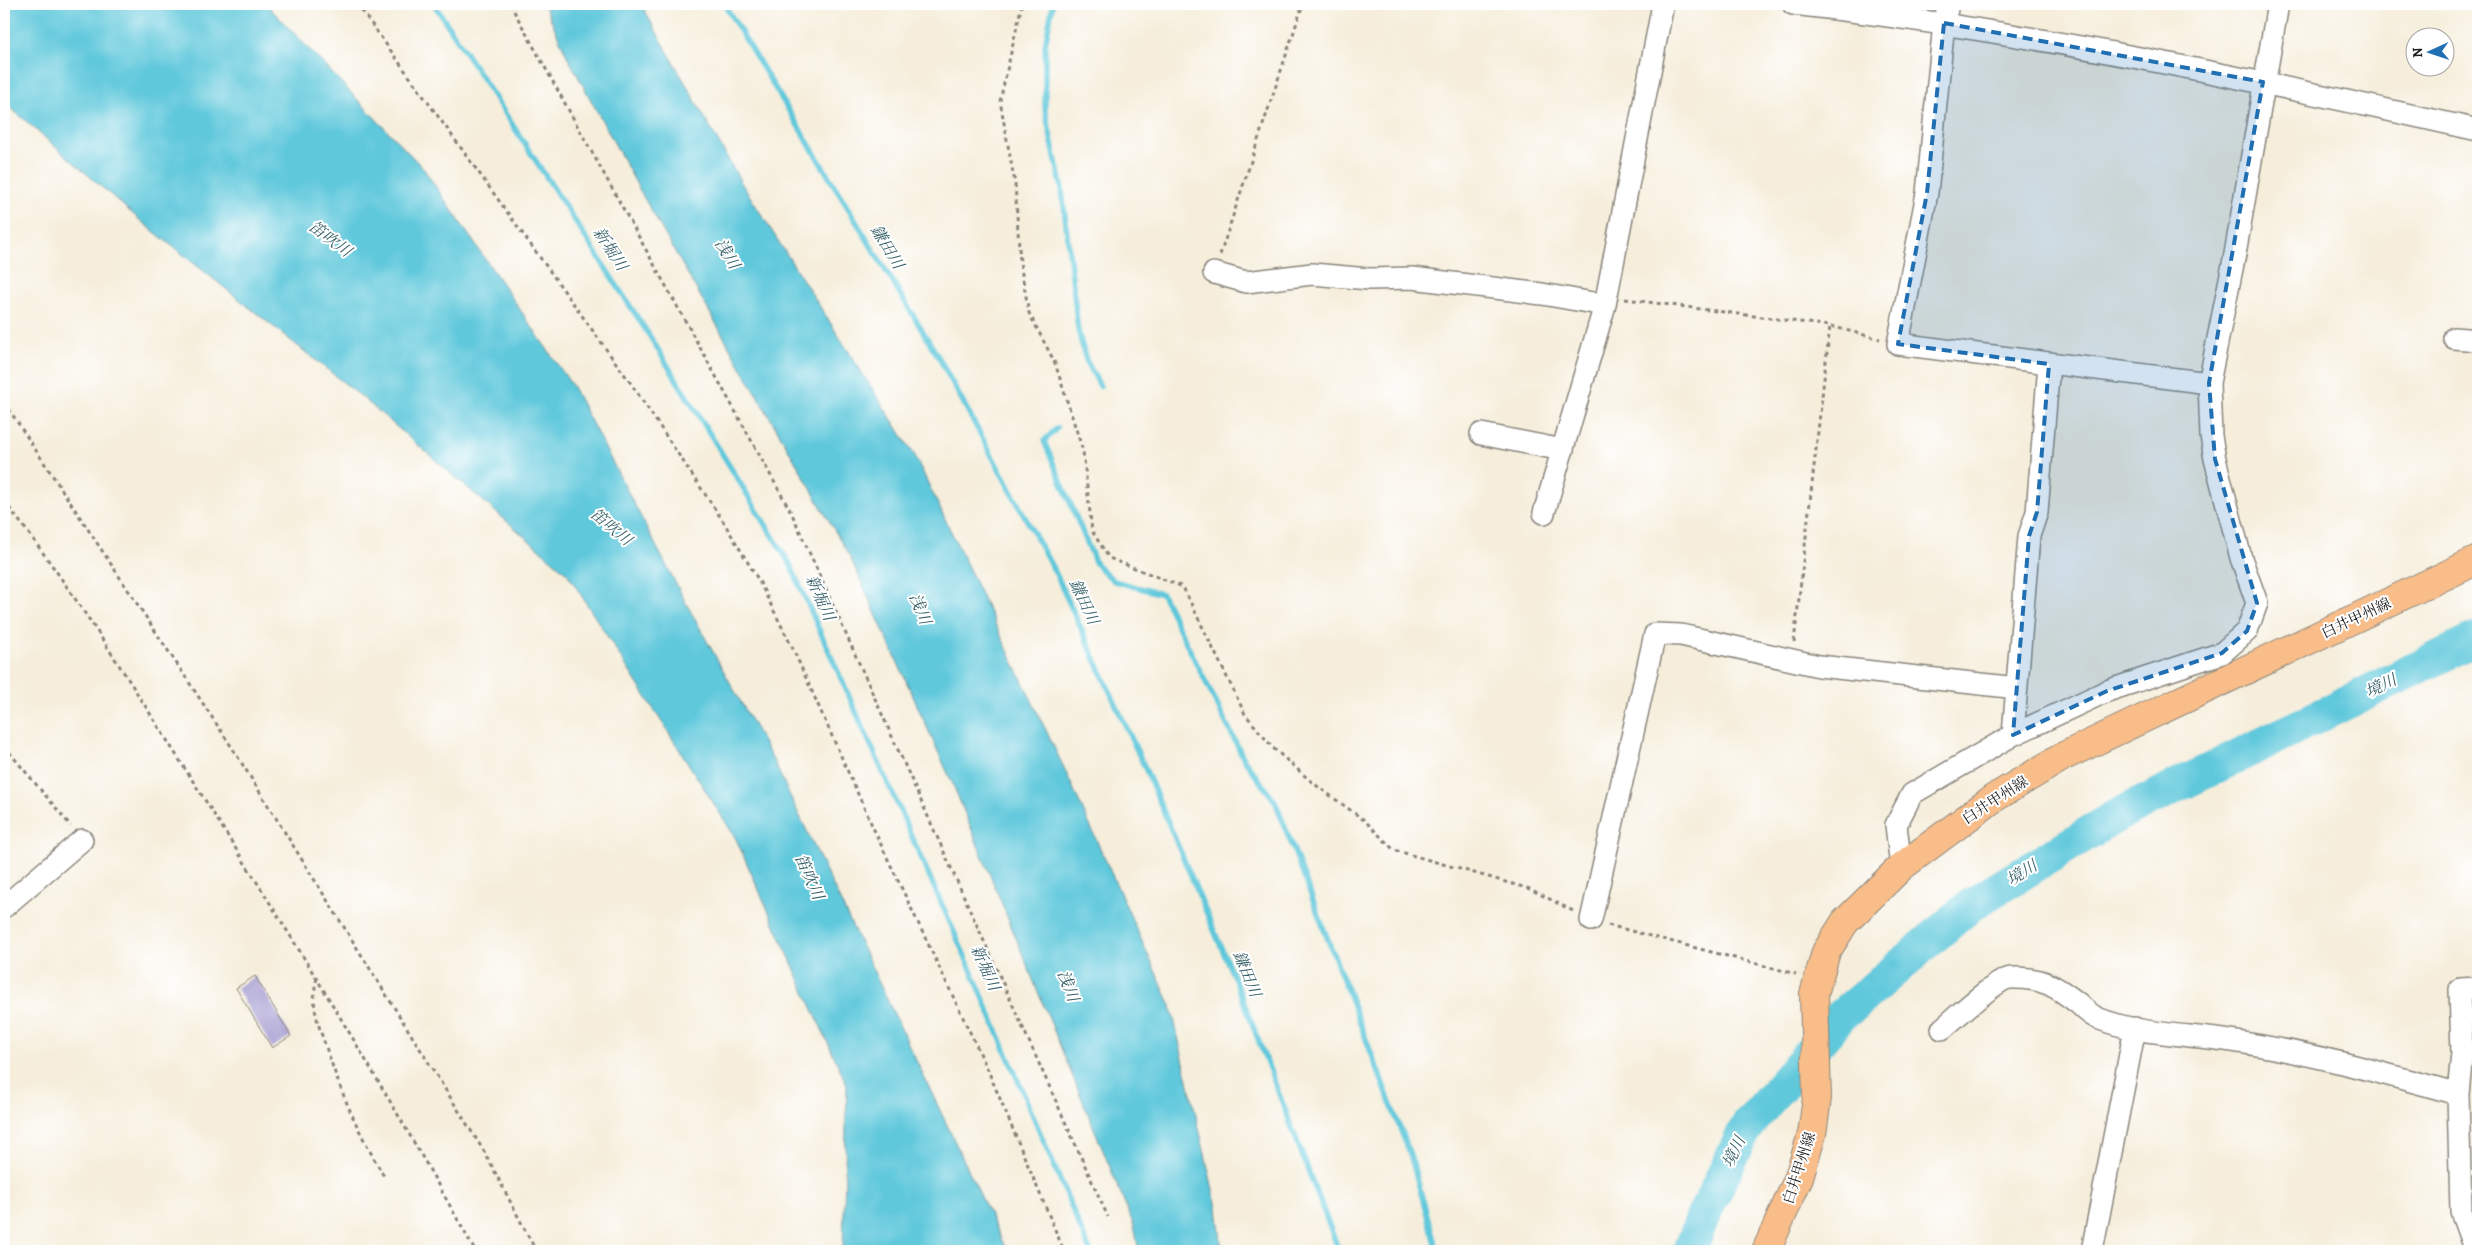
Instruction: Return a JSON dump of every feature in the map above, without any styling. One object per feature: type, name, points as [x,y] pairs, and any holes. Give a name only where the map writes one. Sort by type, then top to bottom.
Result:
[{"type":"main road","name":"白井甲州線","points":[[1766,1251],[1799,1177],[1812,1134],[1817,1098],[1816,985],[1826,952],[1845,922],[1901,867],[1994,798],[2064,756],[2478,560]]},
{"type":"street","points":[[1544,513],[1605,305],[1664,4]]},
{"type":"street","points":[[1793,4],[1946,13],[2478,130]]},
{"type":"street","points":[[1901,867],[1896,825],[1912,794],[2013,735],[2106,691],[2222,653],[2247,631],[2257,603],[2240,558],[2215,460],[2211,436],[2209,382],[2235,254],[2263,82],[2278,4]]},
{"type":"street","points":[[1946,13],[1927,193],[1898,344],[2049,364],[2209,382]]},
{"type":"street","points":[[1214,273],[1246,282],[1312,274],[1369,279],[1412,278],[1542,294],[1605,305]]},
{"type":"street","points":[[2454,338],[2478,340]]},
{"type":"street","points":[[2013,735],[2029,536],[2037,512],[2049,364]]},
{"type":"street","points":[[1481,434],[1563,450]]},
{"type":"street","points":[[1591,920],[1655,634],[1681,635],[1819,666],[2016,688]]},
{"type":"street","points":[[4,907],[82,840]]},
{"type":"street","points":[[1942,1029],[1974,1001],[2008,978],[2037,980],[2055,986],[2096,1018],[2135,1028],[2191,1038],[2230,1041],[2352,1064],[2458,1094]]},
{"type":"street","points":[[2475,1251],[2461,1212],[2458,1094],[2462,1053],[2460,989],[2478,988]]},
{"type":"street","points":[[2092,1251],[2135,1028]]},
{"type":"path","points":[[357,4],[375,26],[632,385],[723,521],[759,581],[793,649],[875,832],[987,1068],[1064,1251]]},
{"type":"path","points":[[510,4],[792,514],[1108,1217]]},
{"type":"path","points":[[1022,4],[1000,101],[1015,184],[1020,263],[1028,313],[1054,364],[1083,450],[1092,532],[1110,558],[1183,587],[1245,714],[1273,748],[1313,783],[1364,820],[1394,850],[1530,889],[1591,920],[1801,976],[1816,985]]},
{"type":"path","points":[[1214,273],[1303,4]]},
{"type":"path","points":[[1605,305],[1622,299],[1830,326],[1898,344]]},
{"type":"path","points":[[1792,660],[1830,326]]},
{"type":"path","points":[[4,402],[231,746],[486,1153],[536,1251]]},
{"type":"path","points":[[4,501],[29,534],[136,690],[317,977],[419,1150],[475,1251]]},
{"type":"path","points":[[4,746],[82,840]]},
{"type":"path","points":[[317,977],[313,991],[316,1020],[343,1098],[361,1138],[385,1178]]},
{"type":"highlighted area","points":[[1944,23],[2263,82],[2209,383],[2215,459],[2257,603],[2247,631],[2222,653],[2107,691],[2013,735],[2029,536],[2037,512],[2049,364],[1898,344],[1927,193]]},
{"type":"water","name":"笛吹川","points":[[4,4],[266,4],[423,168],[573,387],[686,603],[774,762],[1007,1251],[843,1251],[847,1085],[735,837],[567,573],[363,398],[142,222],[4,102]]},
{"type":"water","name":"浅川","points":[[544,4],[641,4],[742,184],[915,456],[1065,770],[1171,1006],[1217,1207],[1222,1251],[1139,1251],[1134,1226],[954,787],[850,557],[644,198],[567,56]]},
{"type":"building","points":[[255,976],[291,1036],[272,1048],[236,988]]},
{"type":"waterway","name":"新堀川","points":[[434,4],[649,335],[790,564],[977,983],[1090,1251]]},
{"type":"waterway","name":"鎌田川","points":[[724,4],[939,358],[1057,576],[1145,768],[1238,987],[1339,1251]]},
{"type":"waterway","points":[[1053,4],[1045,45],[1045,110],[1062,189],[1078,330],[1086,360],[1100,386]]},
{"type":"waterway","points":[[1057,428],[1044,441],[1096,564],[1114,581],[1162,594],[1245,761],[1275,801],[1411,1157],[1437,1251]]},
{"type":"waterway","name":"境川","points":[[1690,1251],[1703,1216],[1747,1126],[1841,1016],[1971,905],[2116,816],[2478,638]]}]
